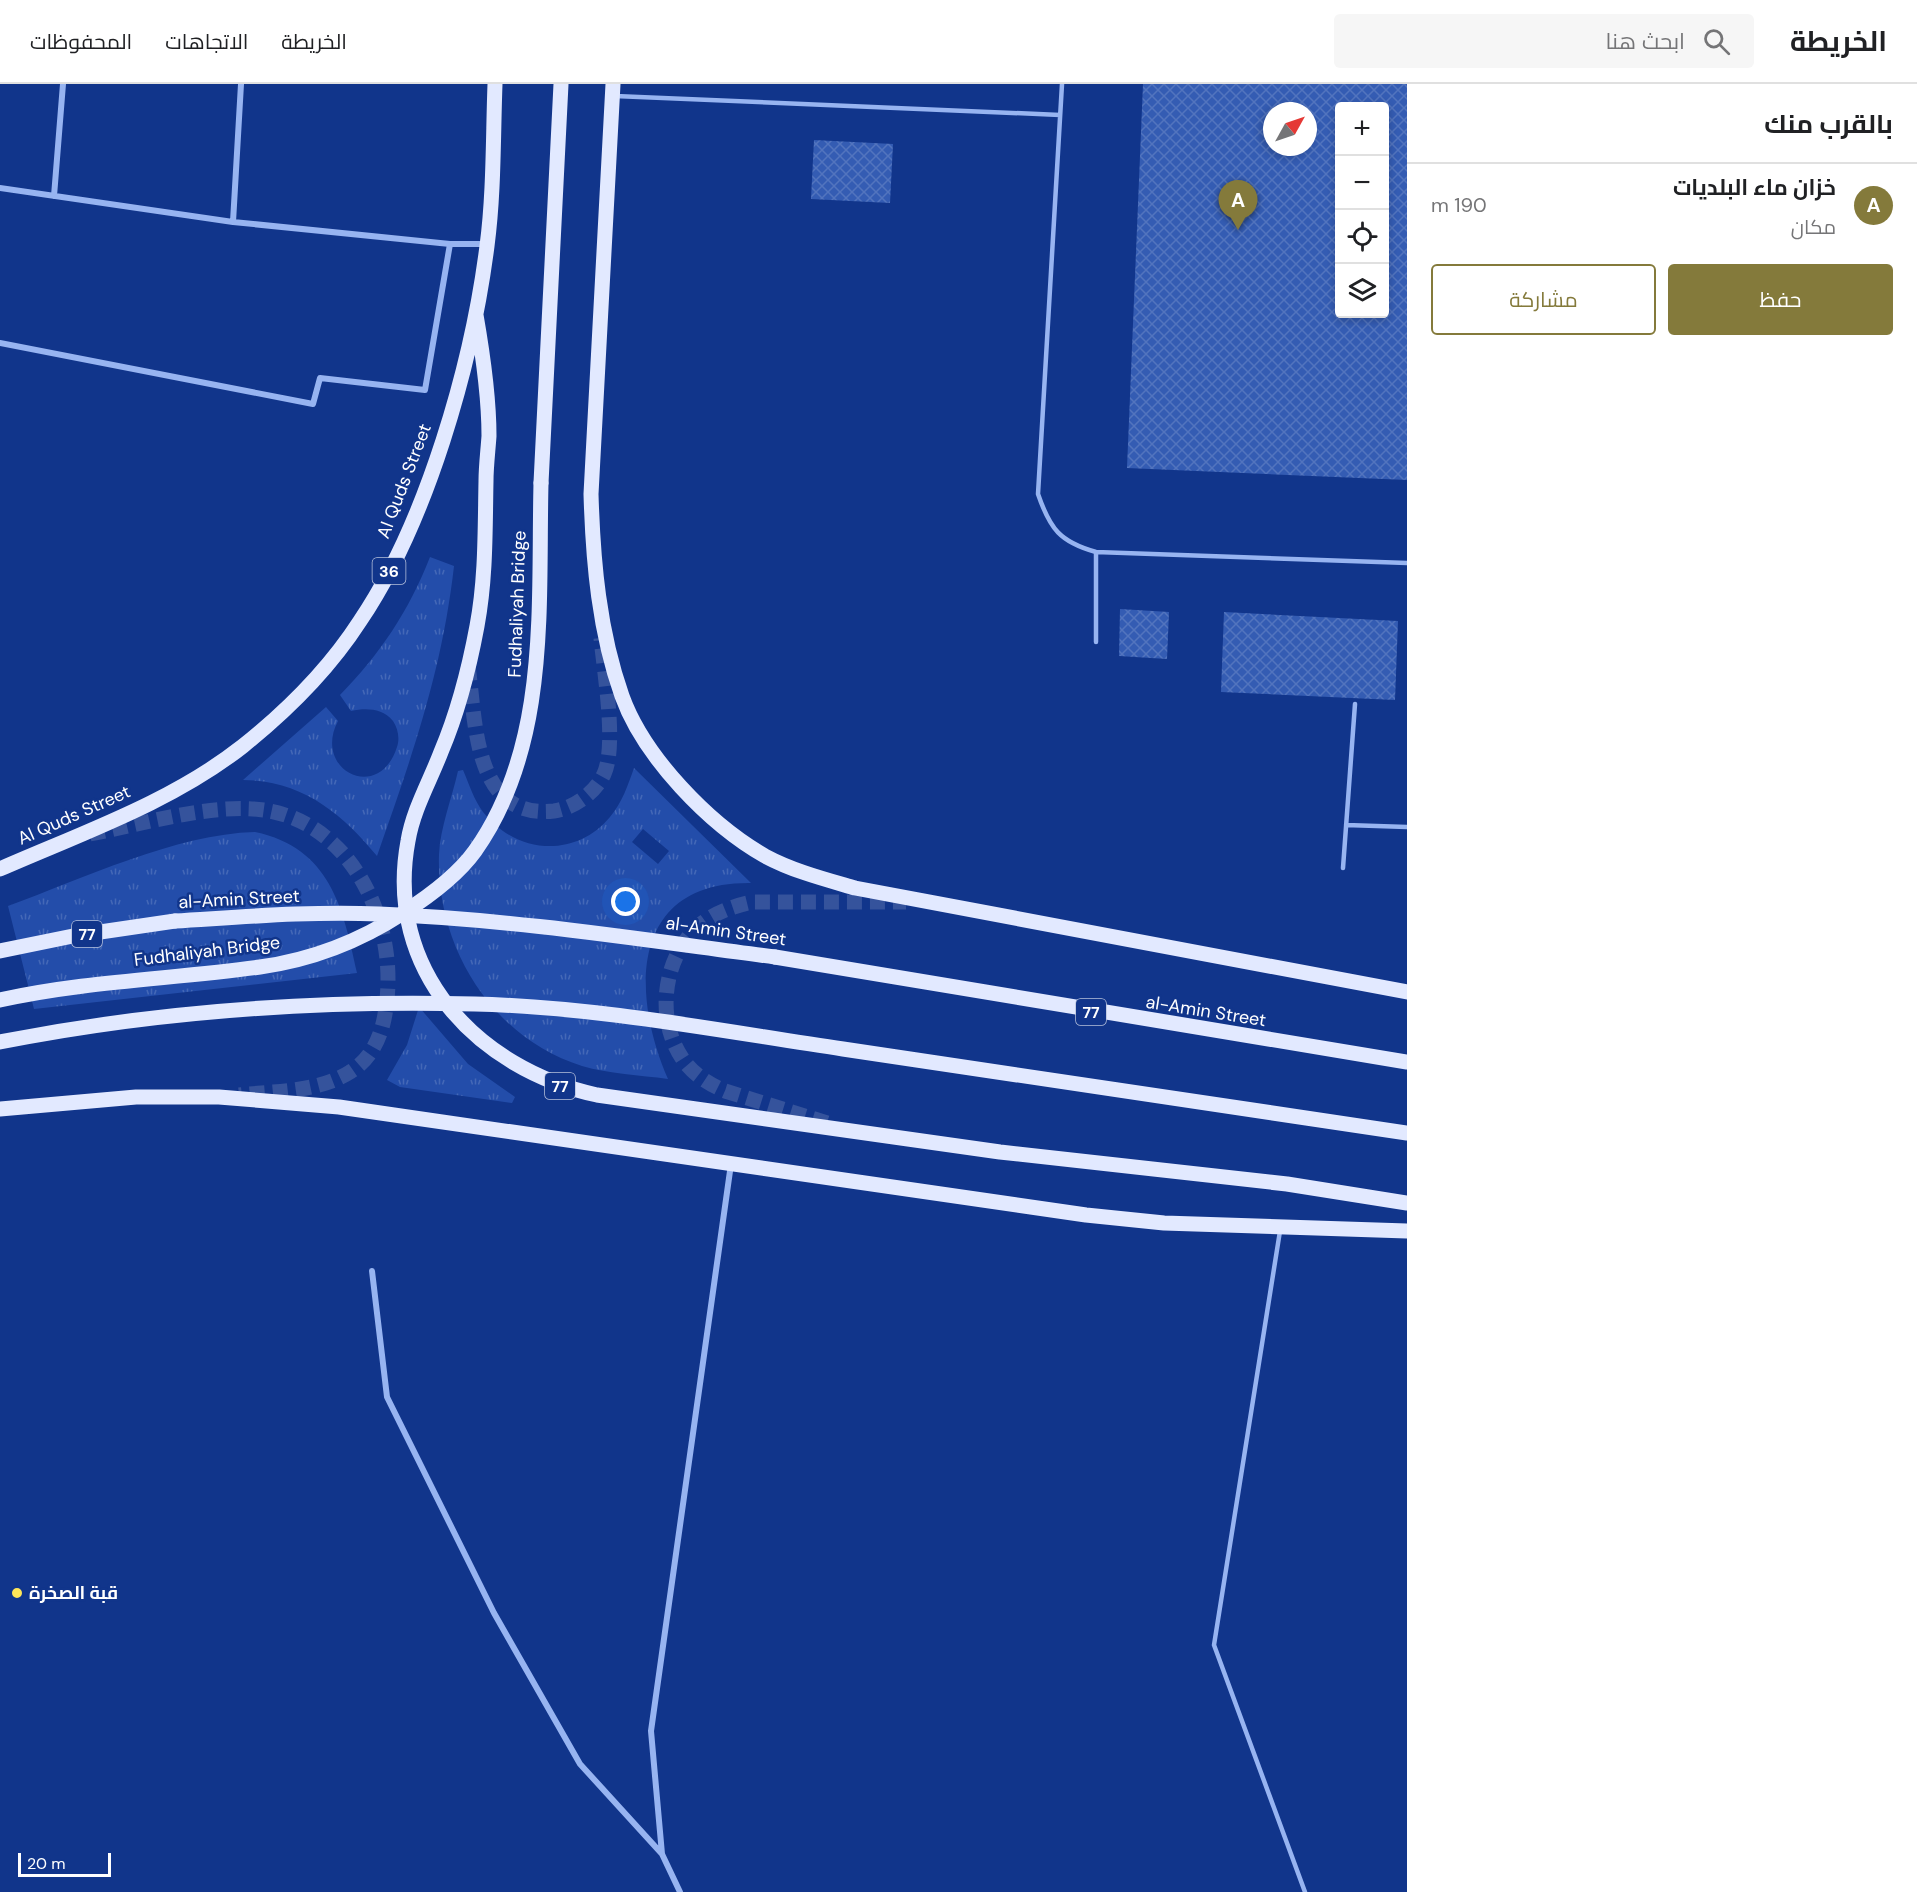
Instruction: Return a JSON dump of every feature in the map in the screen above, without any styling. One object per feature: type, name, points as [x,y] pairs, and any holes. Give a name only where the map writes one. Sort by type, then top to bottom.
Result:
[{"type":"main road","name":"Al Quds Street","points":[[0,868],[161,798],[242,747],[278,716],[336,655],[382,586],[412,521],[459,385],[476,315],[488,244],[495,84]]},
{"type":"main road","name":"Fudhaliyah Bridge","points":[[0,1000],[138,978],[260,967],[315,955],[352,941],[418,904],[474,852],[496,815],[514,775],[525,731],[536,666],[541,483],[561,84]]},
{"type":"main road","points":[[613,90],[591,494],[592,544],[602,614],[622,697],[657,756],[678,783],[735,836],[765,856],[832,882],[1407,992]]},
{"type":"main road","name":"77","points":[[476,315],[488,405],[486,527],[477,624],[462,688],[442,750],[415,815],[404,866],[408,922],[415,949],[441,998],[459,1020],[504,1058],[532,1074],[565,1088],[597,1095],[1000,1152],[1287,1184],[1407,1203]]},
{"type":"main road","name":"al-Amin Street","points":[[0,951],[73,936],[186,921],[276,915],[377,913],[476,919],[775,957],[1407,1062]]},
{"type":"main road","points":[[0,1042],[64,1029],[202,1012],[340,1003],[479,1004],[624,1016],[1407,1133]]},
{"type":"main road","points":[[0,1108],[136,1097],[219,1097],[339,1107],[1086,1215],[1164,1223],[1407,1231]]},
{"type":"street","points":[[54,196],[63,84]]},
{"type":"street","points":[[233,222],[241,84]]},
{"type":"street","points":[[0,188],[233,222],[450,244],[488,244]]},
{"type":"street","points":[[0,343],[313,404],[320,378],[425,390],[450,244]]},
{"type":"street","points":[[662,1854],[651,1731],[731,1163]]},
{"type":"street","points":[[372,1271],[387,1397],[494,1613],[580,1764],[662,1854],[680,1892]]},
{"type":"lane","points":[[1062,84],[1038,494],[1046,518],[1060,536],[1075,546],[1096,552],[1407,563]]},
{"type":"lane","points":[[613,90],[1060,115]]},
{"type":"lane","points":[[1096,552],[1096,642]]},
{"type":"lane","points":[[1343,868],[1355,704]]},
{"type":"lane","points":[[1346,825],[1407,827]]},
{"type":"lane","points":[[1281,1228],[1214,1645],[1305,1892]]},
{"type":"green space","points":[[430,557],[454,566],[449,605],[434,678],[424,713],[377,856],[349,826],[319,802],[283,786],[243,780],[326,707],[338,721],[332,739],[334,754],[340,766],[351,774],[364,777],[377,774],[388,764],[398,741],[393,721],[379,711],[362,709],[351,711],[340,695],[381,648],[413,596]]},
{"type":"green space","points":[[634,768],[751,883],[711,887],[681,901],[661,922],[650,949],[646,980],[648,1013],[656,1046],[668,1079],[614,1073],[582,1066],[550,1053],[521,1034],[496,1011],[476,984],[459,955],[447,923],[441,889],[440,845],[458,771],[463,770],[480,807],[496,826],[528,843],[546,846],[563,845],[580,840],[596,831],[618,806]],"holes":[[[643,829],[669,851],[658,864],[632,842]]]},
{"type":"green space","points":[[255,832],[280,840],[301,852],[317,866],[329,884],[346,925],[357,973],[34,1009],[8,906],[162,849],[225,835]]},
{"type":"green space","points":[[419,1007],[468,1064],[515,1097],[512,1103],[400,1087],[387,1080],[407,1045]]},
{"type":"building","points":[[1143,84],[1407,84],[1407,480],[1127,468]]},
{"type":"building","points":[[814,140],[893,144],[890,203],[811,199]]},
{"type":"building","points":[[1120,609],[1169,612],[1167,659],[1119,656]]},
{"type":"building","points":[[1224,612],[1398,621],[1395,700],[1221,692]]},
{"type":"tunnel","points":[[468,666],[477,738],[493,784],[508,800],[527,810],[554,811],[569,807],[589,793],[600,781],[608,761],[610,727],[601,638]]},
{"type":"tunnel","points":[[90,834],[204,811],[228,809],[270,811],[300,821],[326,838],[348,859],[365,885],[377,914],[385,945],[388,976],[385,1017],[376,1044],[365,1060],[338,1079],[311,1087],[239,1095]]},
{"type":"tunnel","points":[[827,1123],[725,1091],[696,1074],[682,1058],[668,1025],[666,1006],[671,969],[678,952],[701,924],[739,905],[752,902],[906,902]]},
{"type":"place","name":"خزان ماء البلديات","points":[[1238,230]]},
{"type":"place","name":"قبة الصخرة","points":[[17,1593]]}]
